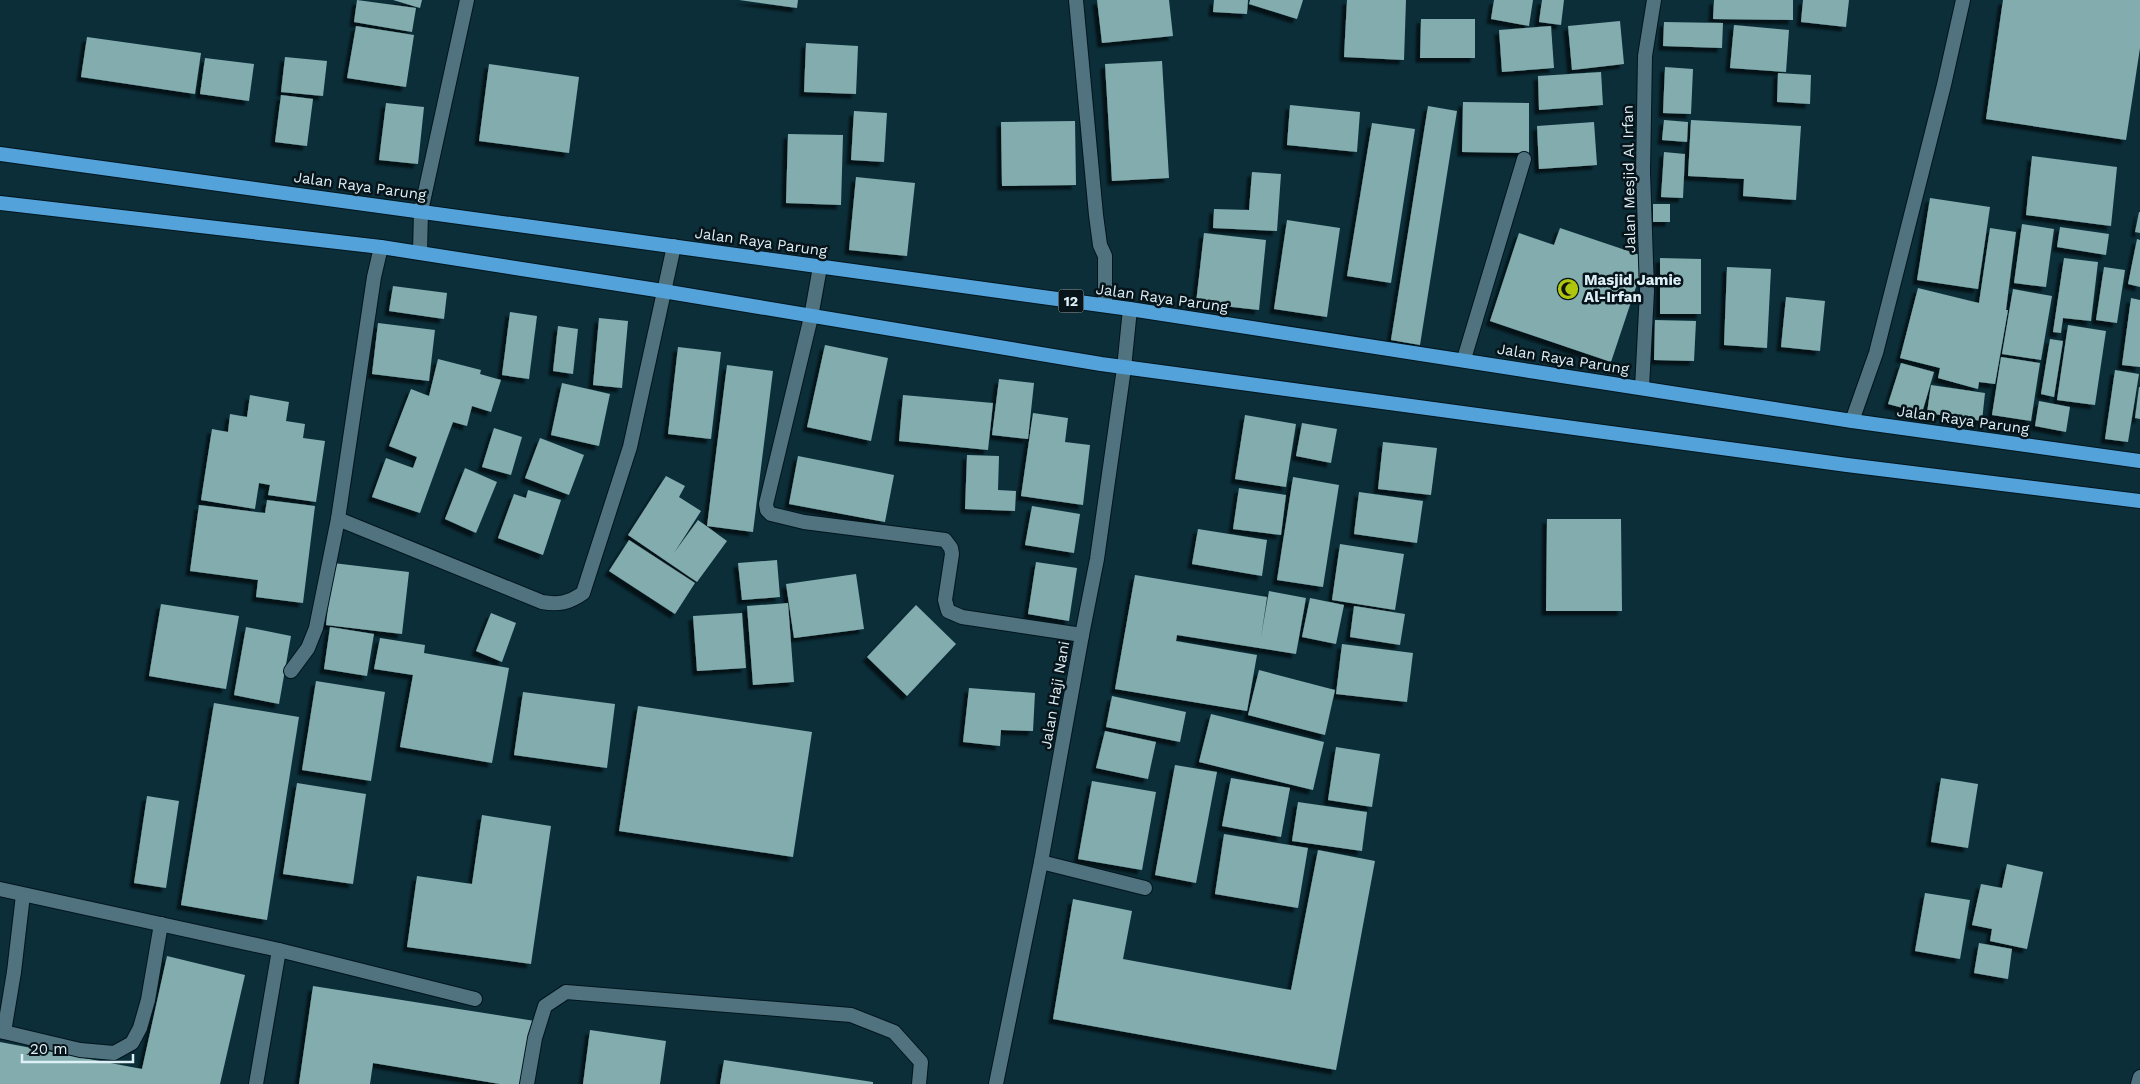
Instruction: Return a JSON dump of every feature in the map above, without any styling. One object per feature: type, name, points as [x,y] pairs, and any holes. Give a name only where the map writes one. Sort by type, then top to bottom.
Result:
[{"type":"highway","name":"Jalan Raya Parung","points":[[0,154],[1105,305],[1464,359],[1852,421],[2140,461]]},
{"type":"highway","points":[[0,203],[381,247],[663,291],[1124,368],[1837,464],[2140,502]]},
{"type":"street","points":[[420,253],[421,211],[467,0]]},
{"type":"street","points":[[1076,0],[1096,216],[1100,245],[1105,256],[1105,305]]},
{"type":"street","name":"Jalan Mesjid Al Irfan","points":[[1642,388],[1647,283],[1644,172],[1645,56],[1654,0]]},
{"type":"street","points":[[1852,421],[1876,353],[1944,85],[1963,0]]},
{"type":"street","points":[[1464,359],[1524,159]]},
{"type":"street","points":[[338,520],[542,602],[556,605],[572,600],[583,593],[630,447],[674,246]]},
{"type":"street","points":[[291,671],[308,648],[316,628],[338,520],[374,277],[381,247]]},
{"type":"street","points":[[820,267],[766,504],[767,510],[771,514],[804,522],[945,540],[951,548],[952,554],[945,600],[948,611],[962,617],[1082,635]]},
{"type":"street","name":"Jalan Haji Nani","points":[[996,1084],[1042,862],[1097,559],[1124,368],[1130,309]]},
{"type":"street","points":[[1042,862],[1145,888]]},
{"type":"street","points":[[0,889],[279,950],[475,999]]},
{"type":"street","points":[[23,895],[14,972],[2,1031],[80,1050],[114,1053],[132,1044],[140,1028],[148,1000],[162,924]]},
{"type":"street","points":[[256,1084],[279,950]]},
{"type":"street","points":[[527,1084],[535,1038],[545,1006],[566,992],[851,1016],[894,1032],[921,1062],[919,1084]]},
{"type":"street","points":[[2138,1084],[2140,1077]]},
{"type":"building","points":[[357,0],[416,8],[412,32],[354,22]]},
{"type":"building","points":[[393,0],[422,0],[420,8]]},
{"type":"building","points":[[739,0],[798,0],[797,8]]},
{"type":"building","points":[[1097,0],[1169,0],[1173,36],[1102,43]]},
{"type":"building","points":[[1214,0],[1248,0],[1247,14],[1213,12]]},
{"type":"building","points":[[1250,0],[1303,0],[1297,19],[1249,4]]},
{"type":"building","points":[[1347,0],[1406,0],[1404,60],[1344,57]]},
{"type":"building","points":[[1494,0],[1533,0],[1529,26],[1491,19]]},
{"type":"building","points":[[1542,0],[1564,0],[1561,25],[1539,22]]},
{"type":"building","points":[[1714,0],[1793,0],[1793,20],[1713,19]]},
{"type":"building","points":[[1803,0],[1849,0],[1846,27],[1801,22]]},
{"type":"building","points":[[2003,0],[2140,0],[2140,48],[2126,140],[1986,119]]},
{"type":"building","points":[[1421,19],[1475,19],[1475,58],[1420,58]]},
{"type":"building","points":[[1620,21],[1624,64],[1572,70],[1568,26]]},
{"type":"building","points":[[1664,22],[1723,23],[1722,48],[1663,46]]},
{"type":"building","points":[[1734,25],[1789,30],[1786,72],[1730,68]]},
{"type":"building","points":[[356,26],[414,35],[406,87],[347,78]]},
{"type":"building","points":[[1551,26],[1554,68],[1502,72],[1499,30]]},
{"type":"building","points":[[87,37],[201,53],[195,94],[81,77]]},
{"type":"building","points":[[806,43],[858,46],[856,94],[804,92]]},
{"type":"building","points":[[285,57],[327,61],[323,96],[281,92]]},
{"type":"building","points":[[205,58],[254,64],[249,101],[200,94]]},
{"type":"building","points":[[1162,61],[1169,178],[1112,181],[1105,64]]},
{"type":"building","points":[[489,64],[579,77],[569,153],[479,141]]},
{"type":"building","points":[[1665,67],[1693,69],[1691,114],[1663,113]]},
{"type":"building","points":[[1601,72],[1603,105],[1539,110],[1538,76]]},
{"type":"building","points":[[1778,73],[1811,75],[1810,104],[1777,102]]},
{"type":"building","points":[[281,95],[313,99],[307,146],[275,142]]},
{"type":"building","points":[[1463,102],[1529,103],[1529,153],[1462,152]]},
{"type":"building","points":[[386,103],[424,107],[418,164],[379,160]]},
{"type":"building","points":[[1290,105],[1360,112],[1357,152],[1287,145]]},
{"type":"building","points":[[1428,106],[1457,111],[1420,345],[1391,340]]},
{"type":"building","points":[[854,111],[887,113],[884,162],[851,160]]},
{"type":"building","points":[[1664,120],[1688,122],[1687,142],[1662,140]]},
{"type":"building","points":[[1691,120],[1801,126],[1796,200],[1743,196],[1744,179],[1688,176]]},
{"type":"building","points":[[1075,121],[1076,185],[1002,186],[1001,122]]},
{"type":"building","points":[[1594,122],[1597,165],[1539,169],[1537,126]]},
{"type":"building","points":[[1372,123],[1415,129],[1391,283],[1347,276]]},
{"type":"building","points":[[788,134],[843,135],[841,205],[786,203]]},
{"type":"building","points":[[1664,152],[1685,154],[1683,198],[1661,197]]},
{"type":"building","points":[[2032,156],[2117,167],[2111,226],[2026,215]]},
{"type":"building","points":[[1252,172],[1281,174],[1277,231],[1213,228],[1214,209],[1249,210]]},
{"type":"building","points":[[856,177],[915,183],[907,256],[849,250]]},
{"type":"building","points":[[1930,198],[1990,207],[1978,289],[1917,280]]},
{"type":"building","points":[[1653,204],[1670,204],[1670,222],[1653,222]]},
{"type":"building","points":[[2140,212],[2140,233],[2135,232]]},
{"type":"building","points":[[1287,220],[1340,228],[1327,317],[1274,309]]},
{"type":"building","points":[[2022,224],[2054,229],[2046,287],[2014,283]]},
{"type":"building","points":[[2060,227],[2109,234],[2106,255],[2057,247]]},
{"type":"building","name":"Masjid Jamie Al-Irfan","points":[[1560,228],[1646,257],[1611,362],[1490,321],[1519,233],[1554,245]]},
{"type":"building","points":[[1990,228],[2016,232],[2006,310],[2008,310],[1995,384],[1979,382],[1978,389],[1938,378],[1940,368],[1900,358],[1918,288],[1979,303]]},
{"type":"building","points":[[1204,233],[1266,240],[1259,310],[1196,303]]},
{"type":"building","points":[[2137,239],[2140,240],[2140,287],[2128,284]]},
{"type":"building","points":[[1660,258],[1701,259],[1701,314],[1660,314]]},
{"type":"building","points":[[2064,258],[2098,262],[2091,321],[2063,318],[2061,333],[2053,332]]},
{"type":"building","points":[[1727,267],[1771,269],[1767,348],[1724,345]]},
{"type":"building","points":[[2104,267],[2125,270],[2117,323],[2096,320]]},
{"type":"building","points":[[393,286],[447,293],[444,319],[389,311]]},
{"type":"building","points":[[2013,289],[2052,296],[2041,360],[2002,354]]},
{"type":"building","points":[[1786,297],[1825,301],[1820,351],[1781,347]]},
{"type":"building","points":[[2131,298],[2140,300],[2140,367],[2122,365]]},
{"type":"building","points":[[510,312],[537,316],[529,379],[502,375]]},
{"type":"building","points":[[599,318],[628,321],[622,388],[593,385]]},
{"type":"building","points":[[1655,320],[1696,321],[1694,361],[1654,360]]},
{"type":"building","points":[[378,323],[435,330],[429,381],[372,374]]},
{"type":"building","points":[[2068,325],[2106,331],[2095,405],[2057,400]]},
{"type":"building","points":[[558,326],[578,329],[573,374],[553,371]]},
{"type":"building","points":[[2050,339],[2063,341],[2054,397],[2041,394]]},
{"type":"building","points":[[825,345],[888,358],[871,441],[807,427]]},
{"type":"building","points":[[678,347],[721,352],[711,439],[668,434]]},
{"type":"building","points":[[2001,357],[2040,363],[2031,421],[1992,415]]},
{"type":"building","points":[[438,359],[481,370],[480,374],[501,380],[491,412],[472,406],[467,426],[453,422],[420,513],[372,497],[386,458],[413,468],[417,457],[389,446],[411,389],[429,396]]},
{"type":"building","points":[[1901,363],[1934,372],[1922,413],[1888,404]]},
{"type":"building","points":[[727,365],[773,371],[753,532],[707,526]]},
{"type":"building","points":[[2115,370],[2139,374],[2128,442],[2105,439]]},
{"type":"building","points":[[999,379],[1034,383],[1028,439],[992,435]]},
{"type":"building","points":[[562,383],[610,394],[599,446],[551,435]]},
{"type":"building","points":[[1931,385],[1985,393],[1982,421],[1927,413]]},
{"type":"building","points":[[2140,387],[2140,419],[2135,418]]},
{"type":"building","points":[[250,395],[289,402],[286,421],[305,424],[303,438],[325,441],[316,502],[268,495],[270,485],[259,483],[255,509],[201,500],[212,429],[228,432],[230,414],[247,417]]},
{"type":"building","points":[[903,395],[993,403],[988,450],[899,441]]},
{"type":"building","points":[[2039,401],[2070,407],[2066,432],[2035,426]]},
{"type":"building","points":[[1033,413],[1068,418],[1065,442],[1090,445],[1083,505],[1021,496]]},
{"type":"building","points":[[1245,415],[1296,424],[1286,487],[1235,479]]},
{"type":"building","points":[[1302,423],[1337,429],[1331,463],[1296,456]]},
{"type":"building","points":[[494,428],[522,437],[511,475],[482,467]]},
{"type":"building","points":[[540,438],[584,455],[569,495],[525,478]]},
{"type":"building","points":[[1383,442],[1437,448],[1431,495],[1378,489]]},
{"type":"building","points":[[967,455],[999,456],[998,490],[1016,491],[1015,511],[965,509]]},
{"type":"building","points":[[798,456],[894,475],[885,522],[789,504]]},
{"type":"building","points":[[465,468],[497,482],[476,533],[445,519]]},
{"type":"building","points":[[666,476],[685,486],[679,497],[701,511],[674,553],[698,520],[727,541],[697,582],[628,535]]},
{"type":"building","points":[[1293,477],[1339,485],[1323,587],[1277,580]]},
{"type":"building","points":[[1239,488],[1286,495],[1281,535],[1233,529]]},
{"type":"building","points":[[528,490],[561,500],[543,555],[498,538],[514,494],[526,498]]},
{"type":"building","points":[[1359,492],[1423,501],[1417,543],[1354,534]]},
{"type":"building","points":[[267,500],[315,506],[303,603],[256,597],[258,580],[190,571],[199,505],[265,513]]},
{"type":"building","points":[[1032,506],[1080,514],[1074,553],[1025,545]]},
{"type":"building","points":[[1547,519],[1621,519],[1622,611],[1546,611]]},
{"type":"building","points":[[1198,529],[1267,540],[1262,576],[1192,564]]},
{"type":"building","points":[[629,540],[695,583],[675,614],[609,571]]},
{"type":"building","points":[[1340,544],[1404,554],[1395,610],[1332,600]]},
{"type":"building","points":[[777,560],[780,597],[742,600],[738,563]]},
{"type":"building","points":[[1036,562],[1077,568],[1069,621],[1028,614]]},
{"type":"building","points":[[333,563],[409,572],[402,634],[326,625]]},
{"type":"building","points":[[856,574],[864,629],[794,638],[786,584]]},
{"type":"building","points":[[1135,575],[1267,597],[1261,637],[1269,591],[1306,598],[1296,654],[1177,635],[1176,641],[1257,655],[1247,711],[1115,689]]},
{"type":"building","points":[[1310,598],[1344,605],[1336,644],[1302,637]]},
{"type":"building","points":[[788,603],[794,682],[753,685],[747,606]]},
{"type":"building","points":[[161,604],[239,616],[226,689],[149,676]]},
{"type":"building","points":[[916,605],[956,644],[907,696],[867,657]]},
{"type":"building","points":[[1354,606],[1405,614],[1400,645],[1350,637]]},
{"type":"building","points":[[491,613],[516,623],[502,662],[476,651]]},
{"type":"building","points":[[742,613],[746,668],[697,671],[693,616]]},
{"type":"building","points":[[246,627],[291,636],[279,704],[234,695]]},
{"type":"building","points":[[330,627],[374,634],[367,676],[324,669]]},
{"type":"building","points":[[380,638],[425,645],[424,653],[509,668],[492,763],[400,747],[413,675],[374,669]]},
{"type":"building","points":[[1342,644],[1413,653],[1407,702],[1336,694]]},
{"type":"building","points":[[1259,670],[1335,690],[1325,735],[1248,715]]},
{"type":"building","points":[[316,681],[385,692],[371,781],[302,770]]},
{"type":"building","points":[[969,688],[1035,693],[1033,731],[1001,730],[1000,746],[963,742]]},
{"type":"building","points":[[523,692],[615,704],[607,768],[514,755]]},
{"type":"building","points":[[1112,696],[1186,712],[1180,742],[1106,727]]},
{"type":"building","points":[[214,703],[299,717],[267,920],[181,905]]},
{"type":"building","points":[[638,706],[812,732],[793,857],[619,831]]},
{"type":"building","points":[[1211,714],[1324,742],[1313,790],[1199,762]]},
{"type":"building","points":[[1105,731],[1156,742],[1148,779],[1096,768]]},
{"type":"building","points":[[1336,747],[1380,754],[1372,807],[1328,800]]},
{"type":"building","points":[[1175,765],[1217,772],[1196,883],[1155,875]]},
{"type":"building","points":[[1231,778],[1290,788],[1281,837],[1222,826]]},
{"type":"building","points":[[1941,778],[1978,784],[1968,848],[1931,842]]},
{"type":"building","points":[[1092,781],[1156,792],[1142,870],[1078,859]]},
{"type":"building","points":[[297,783],[366,794],[353,884],[283,874]]},
{"type":"building","points":[[147,796],[179,801],[166,888],[134,883]]},
{"type":"building","points":[[1298,802],[1367,812],[1362,851],[1292,841]]},
{"type":"building","points":[[482,815],[551,826],[531,964],[407,947],[417,876],[472,884]]},
{"type":"building","points":[[1224,834],[1308,848],[1298,908],[1215,894]]},
{"type":"building","points":[[1318,850],[1375,861],[1336,1070],[1053,1019],[1073,899],[1132,911],[1123,959],[1291,990]]},
{"type":"building","points":[[2007,864],[2043,872],[2027,949],[1990,941],[1992,929],[1972,925],[1981,884],[2002,888]]},
{"type":"building","points":[[1925,893],[1970,900],[1960,959],[1915,951]]},
{"type":"building","points":[[1979,943],[2012,949],[2008,979],[1974,973]]},
{"type":"building","points":[[167,956],[245,975],[220,1084],[0,1084],[0,1042],[142,1069]]},
{"type":"building","points":[[313,986],[535,1021],[525,1084],[500,1084],[373,1063],[370,1084],[299,1084]]},
{"type":"building","points":[[590,1030],[666,1041],[660,1084],[583,1084]]},
{"type":"building","points":[[724,1060],[873,1082],[873,1084],[720,1084]]},
{"type":"place","name":"Masjid Jamie Al-Irfan","points":[[1568,289]]}]
